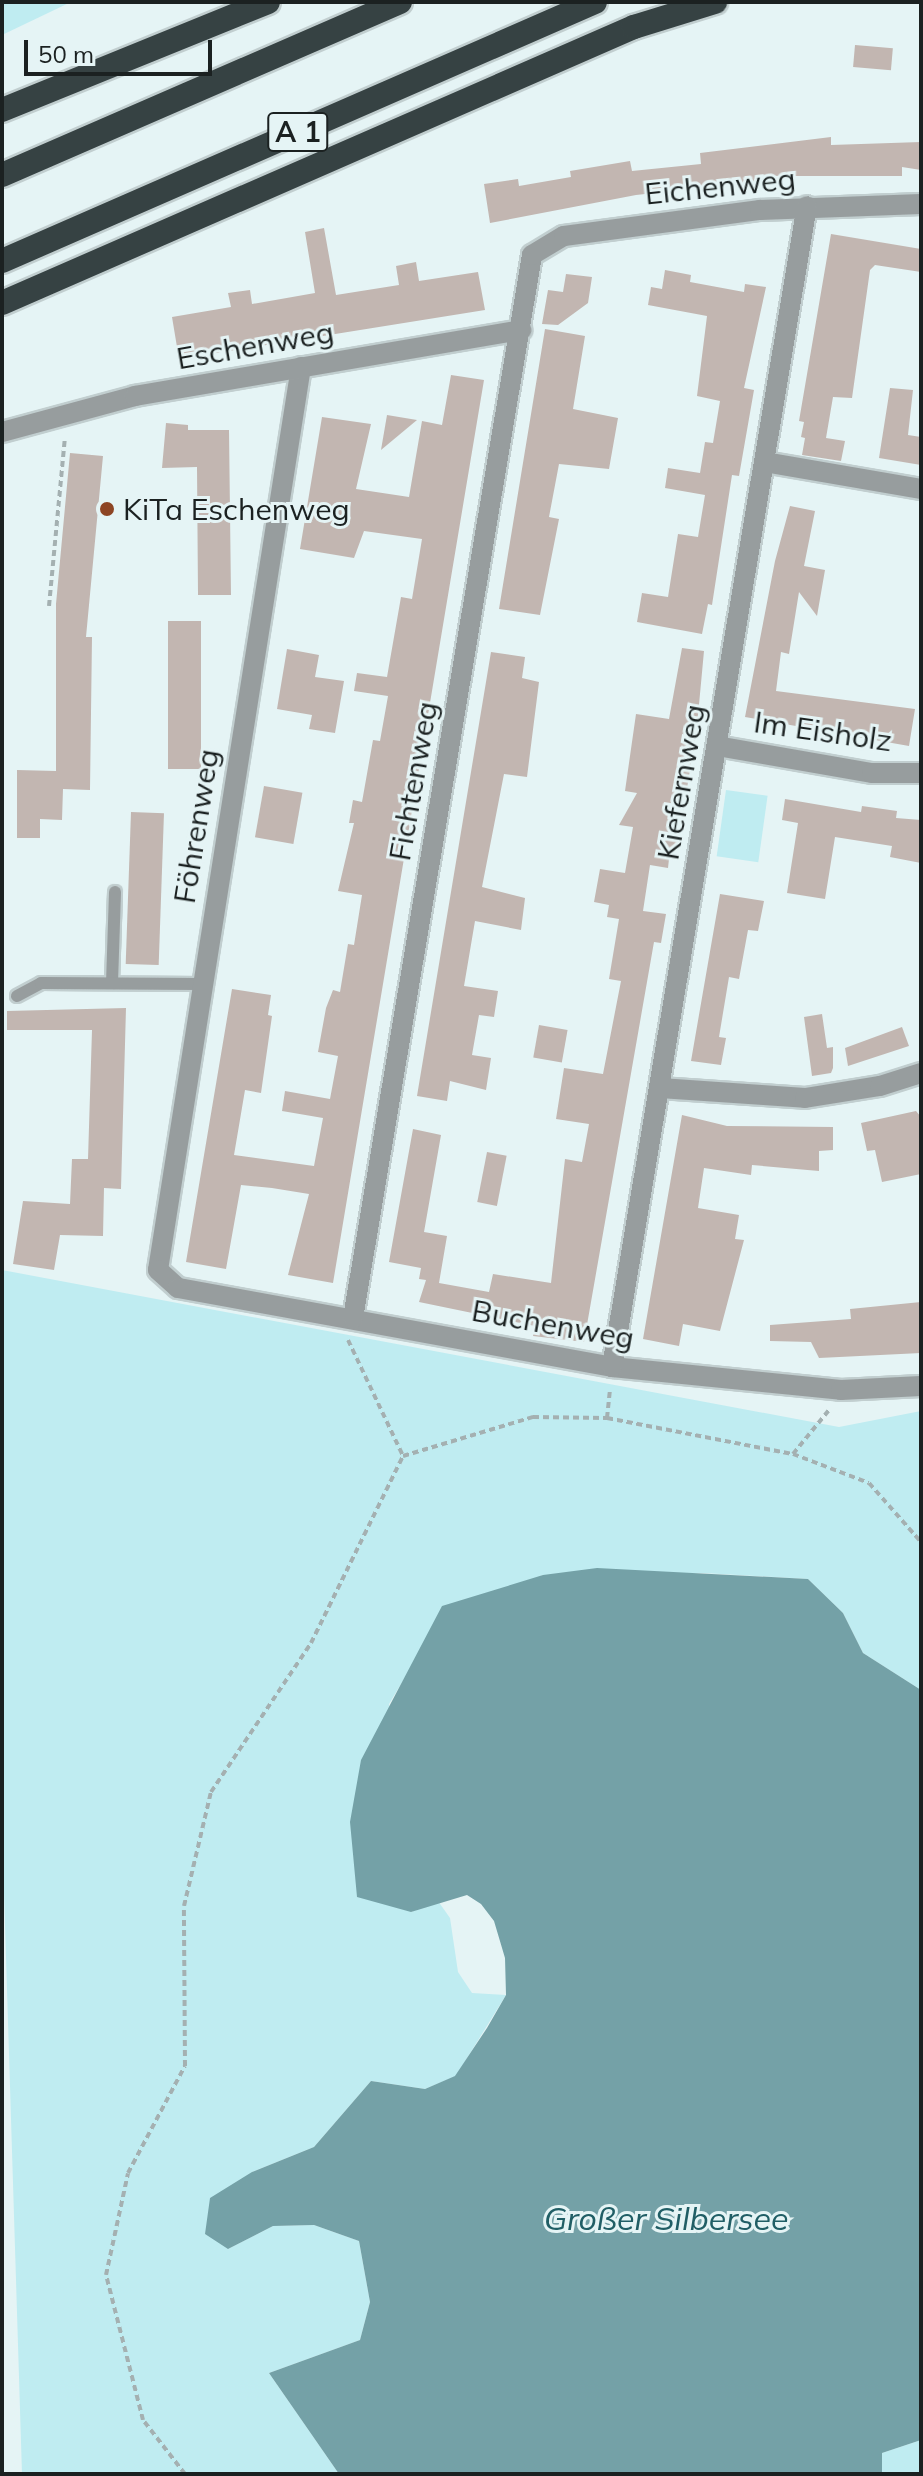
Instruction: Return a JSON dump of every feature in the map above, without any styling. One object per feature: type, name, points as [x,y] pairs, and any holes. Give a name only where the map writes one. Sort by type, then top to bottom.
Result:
[{"type":"highway","points":[[2,110],[268,2]]},
{"type":"highway","name":"A 1","points":[[2,175],[400,2]]},
{"type":"highway","name":"A 1","points":[[2,261],[595,2]]},
{"type":"highway","points":[[634,27],[673,2]]},
{"type":"highway","points":[[2,303],[634,27],[715,2]]},
{"type":"street","name":"Eichenweg","points":[[532,255],[564,236],[807,206],[921,204]]},
{"type":"street","name":"Kiefernweg","points":[[612,1367],[807,206]]},
{"type":"street","name":"Fichtenweg","points":[[353,1318],[532,255]]},
{"type":"street","name":"Eschenweg","points":[[2,432],[135,396],[521,330]]},
{"type":"street","name":"Föhrenweg","points":[[178,1288],[158,1270],[301,367]]},
{"type":"street","points":[[765,462],[921,489]]},
{"type":"street","name":"Im Eisholz","points":[[717,746],[872,773],[921,773]]},
{"type":"street","points":[[660,1088],[761,1099],[805,1098],[880,1086],[921,1073]]},
{"type":"street","name":"Buchenweg","points":[[178,1288],[612,1367],[841,1390],[921,1386]]},
{"type":"lane","points":[[112,983],[115,892]]},
{"type":"lane","points":[[17,996],[41,983],[201,984]]},
{"type":"path","points":[[49,606],[63,416]]},
{"type":"path","points":[[353,1318],[347,1346],[403,1456]]},
{"type":"path","points":[[607,1418],[612,1367]]},
{"type":"path","points":[[793,1454],[841,1390]]},
{"type":"path","points":[[185,2474],[143,2420],[106,2275],[128,2173],[185,2066],[184,1906],[211,1792],[311,1643],[403,1456],[533,1417],[607,1418],[793,1454],[869,1483],[921,1542]]},
{"type":"shaded area","points":[[2,2],[71,2],[2,35]]},
{"type":"shaded area","points":[[726,790],[768,796],[758,862],[717,856]]},
{"type":"shaded area","points":[[2,1270],[839,1427],[921,1411],[921,1690],[863,1653],[843,1613],[808,1579],[703,1573],[543,1575],[508,1589],[410,1669],[389,1704],[411,1912],[438,1901],[450,1918],[458,1972],[472,1993],[506,1995],[456,2076],[425,2089],[371,2081],[314,2147],[252,2172],[228,2249],[273,2226],[314,2225],[359,2241],[370,2302],[360,2340],[269,2373],[339,2474],[22,2474],[2,1828]]},
{"type":"shaded area","points":[[921,2440],[921,2474],[882,2474],[882,2453]]},
{"type":"water","name":"Großer Silbersee","points":[[597,1568],[808,1579],[843,1613],[863,1653],[921,1690],[921,2440],[882,2453],[882,2474],[339,2474],[269,2373],[360,2340],[370,2302],[359,2241],[314,2225],[273,2226],[228,2249],[205,2234],[210,2198],[252,2172],[314,2147],[371,2081],[425,2089],[455,2076],[487,2028],[506,1995],[505,1958],[494,1921],[481,1904],[467,1895],[411,1912],[357,1897],[350,1822],[361,1760],[442,1606],[543,1575]]},
{"type":"building","points":[[855,45],[893,48],[891,70],[853,67]]},
{"type":"building","points":[[831,137],[831,145],[921,142],[921,170],[902,167],[902,176],[763,176],[764,181],[636,195],[490,223],[484,184],[518,179],[519,186],[571,177],[570,171],[630,161],[632,171],[701,164],[700,153]]},
{"type":"building","points":[[324,228],[336,295],[399,285],[396,266],[416,262],[419,281],[478,272],[485,310],[179,359],[172,317],[231,307],[228,293],[250,290],[252,304],[315,293],[305,232]]},
{"type":"building","points":[[831,234],[921,249],[921,272],[875,265],[870,270],[852,398],[833,397],[826,438],[845,441],[841,461],[802,455],[804,422],[799,421]]},
{"type":"building","points":[[665,270],[691,275],[690,282],[744,292],[745,284],[766,287],[744,388],[754,390],[739,476],[732,475],[712,605],[708,604],[702,634],[637,622],[642,593],[668,597],[678,534],[698,537],[705,495],[665,488],[668,468],[700,473],[705,442],[713,443],[720,401],[697,396],[707,316],[648,305],[651,287],[662,289]]},
{"type":"building","points":[[566,274],[592,277],[588,303],[558,325],[542,324],[548,290],[563,292]]},
{"type":"building","points":[[545,329],[585,336],[573,409],[618,418],[609,469],[559,464],[549,517],[559,519],[540,615],[499,609]]},
{"type":"building","points":[[451,375],[484,380],[333,1283],[288,1275],[309,1194],[272,1188],[241,1185],[226,1269],[186,1262],[232,989],[271,995],[268,1015],[272,1016],[261,1093],[245,1090],[234,1155],[314,1166],[323,1118],[282,1111],[285,1091],[330,1099],[338,1056],[318,1052],[326,1008],[333,990],[340,992],[348,944],[354,945],[362,895],[338,891],[354,823],[349,823],[353,800],[362,802],[373,740],[380,741],[388,696],[354,691],[357,673],[387,677],[401,597],[412,599],[422,539],[364,531],[354,558],[300,549],[322,417],[371,424],[356,489],[409,497],[422,421],[442,425]]},
{"type":"building","points":[[890,388],[913,390],[908,435],[921,437],[921,465],[879,458]]},
{"type":"building","points":[[387,415],[417,420],[381,450]]},
{"type":"building","points":[[166,423],[188,425],[188,430],[229,430],[231,595],[198,595],[197,467],[162,468]]},
{"type":"building","points":[[70,453],[103,456],[86,637],[92,637],[90,790],[63,789],[62,820],[40,819],[40,838],[17,838],[17,770],[56,771],[56,604]]},
{"type":"building","points":[[790,506],[815,511],[804,566],[825,570],[817,616],[799,592],[789,654],[781,652],[776,691],[915,709],[909,746],[745,717],[775,561]]},
{"type":"building","points":[[168,621],[201,621],[201,769],[168,769]]},
{"type":"building","points":[[682,648],[704,651],[697,726],[677,851],[670,850],[668,868],[650,865],[643,911],[666,914],[661,943],[654,942],[584,1342],[533,1336],[535,1326],[419,1302],[426,1280],[419,1279],[421,1268],[389,1262],[413,1129],[441,1135],[424,1232],[447,1236],[439,1283],[489,1292],[493,1274],[551,1283],[565,1159],[582,1162],[589,1124],[556,1119],[564,1068],[603,1074],[621,981],[609,979],[619,919],[607,917],[609,905],[594,902],[600,869],[625,873],[633,827],[619,825],[637,793],[625,791],[636,714],[669,719]]},
{"type":"building","points":[[287,649],[319,655],[315,677],[344,681],[335,733],[309,729],[312,715],[277,709]]},
{"type":"building","points":[[491,652],[525,657],[522,678],[539,682],[527,777],[504,774],[482,887],[525,898],[521,930],[475,921],[464,986],[498,991],[494,1017],[479,1015],[472,1055],[491,1058],[486,1090],[450,1081],[447,1101],[417,1096]]},
{"type":"building","points":[[264,786],[302,793],[293,844],[255,837]]},
{"type":"building","points":[[785,799],[861,812],[862,806],[897,811],[896,818],[921,820],[921,863],[890,857],[892,846],[835,837],[825,899],[787,893],[798,823],[782,820]]},
{"type":"building","points":[[131,812],[164,813],[159,965],[126,964]]},
{"type":"building","points":[[720,894],[764,901],[758,931],[748,930],[739,979],[729,977],[719,1037],[726,1038],[721,1065],[691,1061]]},
{"type":"building","points":[[126,1008],[121,1189],[104,1188],[103,1236],[60,1235],[54,1270],[13,1264],[23,1201],[70,1204],[72,1159],[88,1159],[92,1030],[7,1030],[7,1011]]},
{"type":"building","points":[[822,1014],[827,1048],[833,1047],[833,1068],[831,1073],[812,1076],[804,1017]]},
{"type":"building","points":[[539,1025],[568,1030],[562,1063],[533,1057]]},
{"type":"building","points":[[902,1027],[909,1046],[848,1066],[845,1048]]},
{"type":"building","points":[[916,1111],[921,1117],[921,1174],[882,1182],[875,1150],[867,1151],[861,1123]]},
{"type":"building","points":[[682,1115],[727,1126],[833,1127],[833,1150],[819,1151],[819,1171],[752,1165],[751,1175],[704,1168],[698,1208],[739,1215],[735,1239],[744,1240],[720,1331],[683,1324],[679,1346],[643,1339]]},
{"type":"building","points":[[487,1152],[507,1156],[497,1206],[477,1202]]},
{"type":"building","points":[[921,1302],[921,1353],[819,1358],[811,1342],[770,1341],[770,1325],[851,1319],[850,1309]]},
{"type":"place","name":"KiTa Eschenweg","points":[[107,509]]}]
